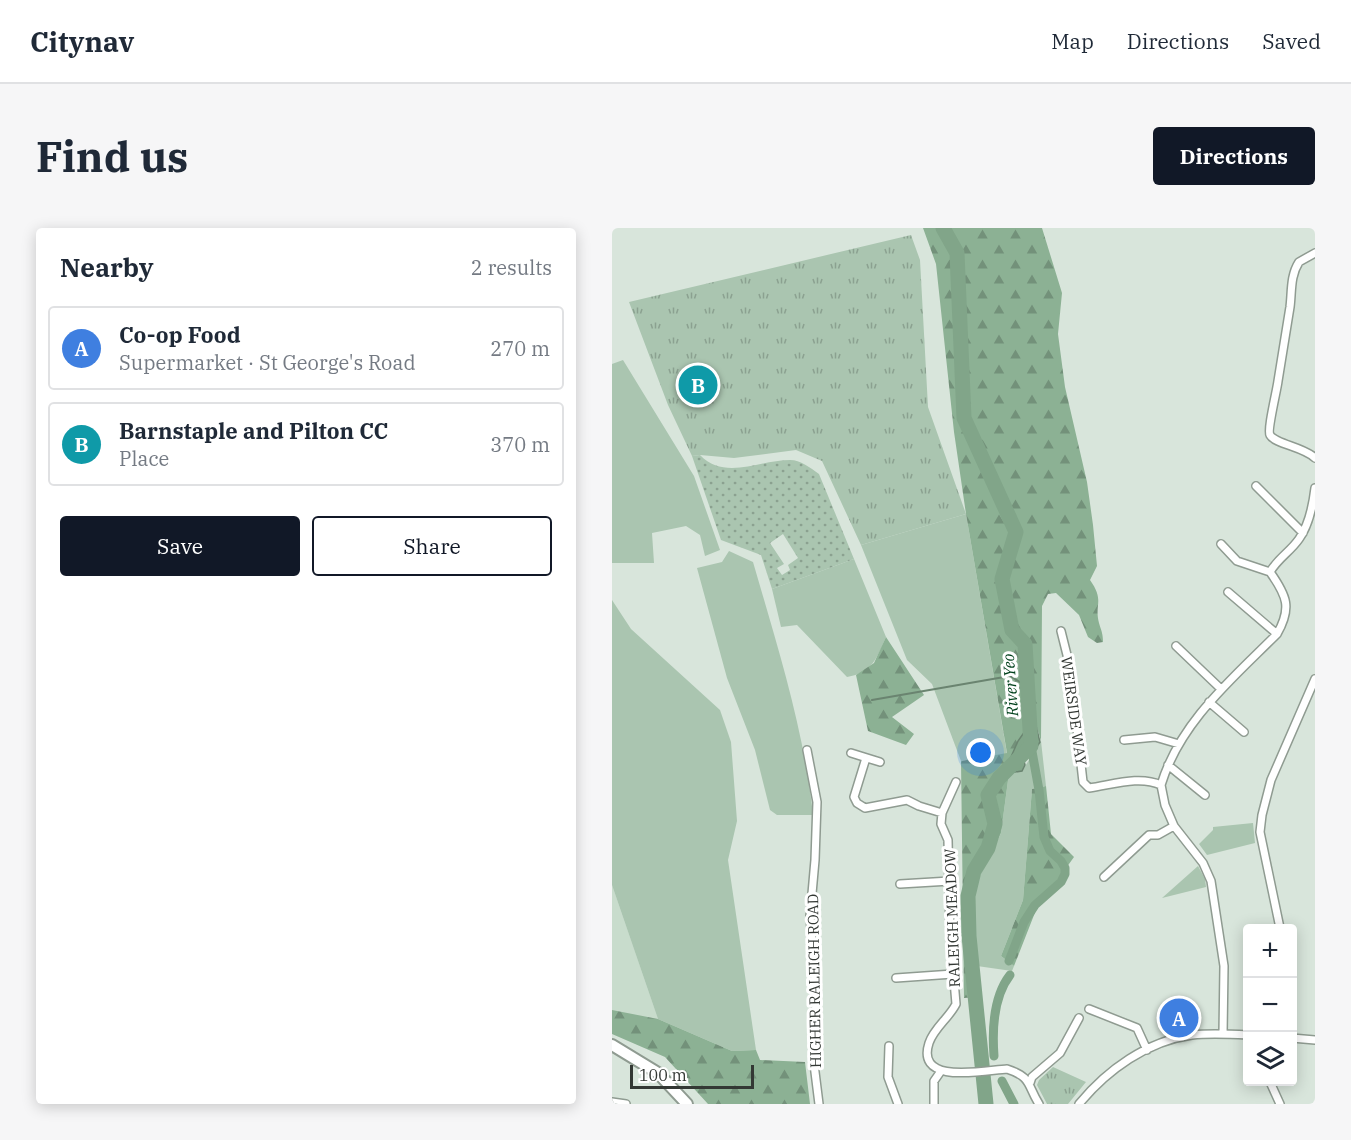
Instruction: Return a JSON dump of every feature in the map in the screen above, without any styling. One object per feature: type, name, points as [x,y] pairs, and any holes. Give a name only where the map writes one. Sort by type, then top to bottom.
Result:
[{"type":"main road","points":[[612,1045],[658,1073],[687,1104]]},
{"type":"street","points":[[1314,454],[1276,441],[1268,430],[1288,318],[1291,283],[1299,262],[1315,253]]},
{"type":"street","points":[[1256,486],[1303,533]]},
{"type":"street","points":[[1270,572],[1275,563],[1298,541],[1303,533],[1315,488]]},
{"type":"street","points":[[1221,544],[1237,561],[1270,572],[1283,590],[1286,604],[1284,622],[1277,634],[1209,702],[1179,744],[1161,785],[1165,805],[1174,826],[1203,863],[1211,881],[1224,958],[1223,1034]]},
{"type":"street","points":[[1228,592],[1277,634]]},
{"type":"street","name":"WEIRSIDE WAY","points":[[1061,631],[1070,667],[1083,782],[1089,788],[1132,781],[1155,782],[1161,785]]},
{"type":"street","points":[[1176,646],[1221,689]]},
{"type":"street","points":[[1279,924],[1260,832],[1262,815],[1271,780],[1315,679]]},
{"type":"street","points":[[1209,702],[1244,732]]},
{"type":"street","points":[[1124,740],[1155,737],[1179,744]]},
{"type":"street","name":"HIGHER RALEIGH ROAD","points":[[807,750],[817,802],[810,916],[816,996],[814,1064],[819,1104]]},
{"type":"street","points":[[851,753],[880,762]]},
{"type":"street","points":[[866,758],[854,797],[857,803],[865,808],[907,800],[919,807],[942,813],[956,782]]},
{"type":"street","points":[[1168,765],[1205,795]]},
{"type":"street","name":"RALEIGH MEADOW","points":[[941,1071],[932,1065],[928,1058],[928,1046],[933,1035],[951,1014],[956,1004],[950,933],[948,840],[941,824],[942,813]]},
{"type":"street","points":[[1104,877],[1149,835],[1158,835],[1174,826]]},
{"type":"street","points":[[916,874],[917,883]]},
{"type":"street","points":[[900,884],[950,881]]},
{"type":"street","points":[[896,978],[910,973],[953,974]]},
{"type":"street","points":[[1089,1009],[1137,1028],[1147,1050]]},
{"type":"street","points":[[1030,1083],[1032,1077],[1060,1053],[1079,1018]]},
{"type":"street","points":[[1079,1104],[1109,1073],[1125,1061],[1147,1050],[1190,1035],[1243,1035]]},
{"type":"street","points":[[1297,1038],[1315,1040]]},
{"type":"street","points":[[889,1046],[888,1077],[898,1104]]},
{"type":"street","points":[[934,1104],[934,1081],[941,1071],[955,1073],[1007,1069],[1023,1076],[1030,1083],[1039,1104]]},
{"type":"street","points":[[1272,1086],[1280,1104]]},
{"type":"street","points":[[612,1102],[626,1104]]},
{"type":"shaded area","points":[[612,885],[658,1019],[612,1024]]},
{"type":"green space","points":[[923,228],[1042,228],[1062,293],[1058,334],[1065,387],[1087,482],[1097,566],[1090,580],[1097,593],[1098,617],[1103,639],[1103,642],[1097,643],[1088,637],[1079,615],[1056,593],[1048,594],[1042,606],[1041,741],[1034,718],[1007,766],[1009,773],[1001,833],[972,890],[977,997],[964,998],[961,761],[1007,753],[954,432],[936,264]]},
{"type":"green space","points":[[911,235],[920,260],[928,407],[966,514],[861,545],[822,461],[796,450],[734,458],[692,456],[668,405],[629,302]]},
{"type":"green space","points":[[623,360],[694,476],[720,550],[705,556],[700,535],[686,526],[652,533],[654,563],[612,563],[612,364]]},
{"type":"green space","points":[[700,455],[720,467],[743,467],[790,460],[798,461],[809,467],[819,474],[854,559],[772,589],[761,555],[721,540],[692,456]],"holes":[[[783,534],[798,558],[788,565],[790,570],[782,575],[777,568],[784,564],[770,543]]]},
{"type":"green space","points":[[966,514],[1007,754],[961,761],[932,684],[907,660],[861,545]]},
{"type":"green space","points":[[729,551],[753,562],[796,719],[813,815],[777,815],[770,810],[755,750],[727,678],[697,568],[722,562]]},
{"type":"green space","points":[[854,559],[886,637],[876,658],[868,668],[847,677],[797,625],[781,627],[772,589]]},
{"type":"green space","points":[[612,600],[631,629],[720,710],[731,742],[737,821],[728,860],[756,1050],[732,1051],[658,1019],[612,885]]},
{"type":"green space","points":[[886,637],[924,695],[892,717],[914,734],[906,745],[868,731],[856,675],[874,663]]},
{"type":"green space","points":[[1041,741],[1046,786],[1032,789],[1023,900],[1001,956],[1014,966],[1012,971],[977,966],[972,892],[1001,833],[1009,773],[1022,771]]},
{"type":"green space","points":[[1046,786],[1051,834],[1074,857],[1036,910],[1014,966],[1001,956],[1023,900],[1032,789]]},
{"type":"green space","points":[[1253,823],[1255,843],[1207,855],[1199,844],[1213,830],[1213,827]]},
{"type":"green space","points":[[1198,866],[1205,879],[1206,887],[1162,898]]},
{"type":"green space","points":[[612,1010],[658,1019],[732,1051],[756,1050],[760,1060],[805,1062],[810,1104],[708,1104],[665,1057],[612,1034]]},
{"type":"green space","points":[[1053,1067],[1086,1082],[1068,1104],[1047,1104],[1037,1085],[1039,1080]]},
{"type":"water","points":[[1034,718],[1040,742],[1032,754],[1023,757],[1025,765],[1022,771],[1009,773],[1007,766],[1018,741]]},
{"type":"waterway","name":"River Yeo","points":[[943,228],[957,253],[964,418],[1016,532],[1002,579],[1012,630],[1025,644],[1031,746],[999,778],[988,795],[995,824],[988,848],[974,871],[968,896],[969,936],[986,1104]]},
{"type":"waterway","points":[[872,700],[1010,676],[1028,687]]},
{"type":"waterway","points":[[1009,961],[1024,922],[1035,905],[1061,882],[1065,874],[1065,868],[1050,851],[1044,837],[1031,746]]},
{"type":"waterway","points":[[994,1056],[993,1035],[997,1003],[1010,975]]},
{"type":"waterway","points":[[1002,1081],[1014,1104]]},
{"type":"place","name":"Barnstaple and Pilton CC","points":[[698,385]]},
{"type":"place","name":"Co-op Food","points":[[1179,1018]]}]
